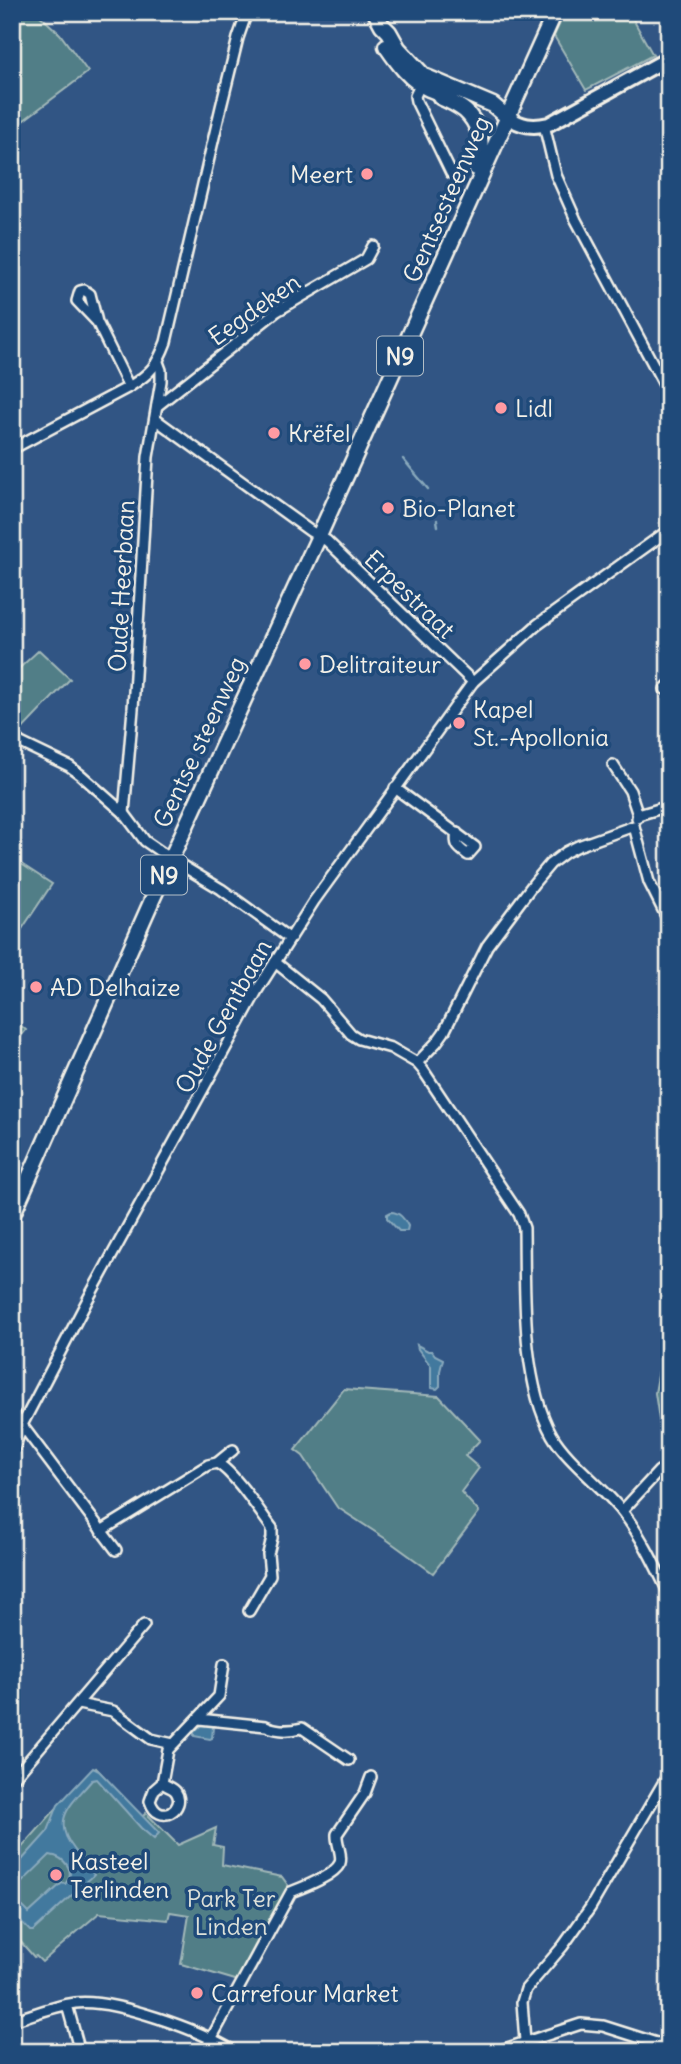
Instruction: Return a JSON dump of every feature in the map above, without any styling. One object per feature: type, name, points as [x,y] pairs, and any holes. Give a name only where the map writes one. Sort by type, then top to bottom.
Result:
[{"type":"main road","name":"Gentsesteenweg","points":[[378,404],[555,12]]},
{"type":"main road","points":[[378,19],[380,36],[402,68],[440,92],[530,127],[544,125],[669,58]]},
{"type":"main road","points":[[425,84],[435,95],[468,113],[481,140],[481,159],[463,199],[462,217]]},
{"type":"main road","name":"Gentse steenweg","points":[[12,1216],[378,404]]},
{"type":"street","name":"Oude Heerbaan","points":[[124,813],[149,450],[161,381],[158,362],[166,342],[211,145],[247,12]]},
{"type":"street","points":[[425,84],[415,96],[416,101],[451,173]]},
{"type":"street","points":[[544,125],[556,175],[576,220],[669,394]]},
{"type":"street","name":"Eegdeken","points":[[157,406],[277,311],[366,259],[373,246]]},
{"type":"street","points":[[97,322],[129,387]]},
{"type":"street","points":[[12,449],[129,387],[146,376],[158,362]]},
{"type":"street","name":"Erpestraat","points":[[155,419],[319,536],[354,566],[473,681]]},
{"type":"street","name":"Oude Gentbaan","points":[[12,1456],[22,1424],[88,1299],[275,962],[289,938],[395,788],[473,681],[557,610],[669,530]]},
{"type":"street","points":[[12,736],[69,766],[124,813],[145,841],[221,889],[289,938]]},
{"type":"street","points":[[613,765],[630,791],[638,815],[634,826],[649,882],[669,922]]},
{"type":"street","points":[[395,788],[457,834]]},
{"type":"street","points":[[638,815],[669,806]]},
{"type":"street","points":[[417,1063],[444,1032],[487,946],[550,864],[579,846],[634,826]]},
{"type":"street","points":[[275,962],[321,999],[351,1034],[359,1039],[383,1045],[417,1063],[424,1070],[523,1221],[528,1346],[537,1394],[548,1427],[560,1445],[622,1511],[645,1546],[669,1594]]},
{"type":"street","points":[[12,1412],[116,1550]]},
{"type":"street","points":[[101,1531],[208,1465],[217,1463],[233,1450]]},
{"type":"street","points":[[217,1463],[250,1499],[273,1532],[268,1554],[270,1575],[249,1611]]},
{"type":"street","points":[[622,1511],[659,1471],[669,1474]]},
{"type":"street","points":[[12,1780],[144,1625]]},
{"type":"street","points":[[162,1783],[168,1750],[219,1696],[224,1664]]},
{"type":"street","points":[[78,1704],[113,1711],[150,1739],[173,1744]]},
{"type":"street","points":[[200,1718],[291,1731],[302,1728],[349,1760]]},
{"type":"street","points":[[525,2041],[522,2002],[526,1989],[563,1946],[590,1908],[669,1773]]},
{"type":"street","points":[[204,2052],[293,1891],[305,1888],[338,1866],[341,1859],[337,1835],[365,1793],[372,1777]]},
{"type":"street","points":[[12,2021],[67,2005],[96,2002],[116,2005],[211,2038],[235,2052]]},
{"type":"street","points":[[67,2005],[80,2052]]},
{"type":"street","points":[[495,2052],[572,2026],[592,2024],[669,2047]]},
{"type":"green space","points":[[12,12],[36,12],[60,34],[88,72],[12,129]]},
{"type":"green space","points":[[565,12],[629,12],[653,55],[586,90],[554,36]]},
{"type":"green space","points":[[39,650],[70,679],[17,735],[12,731],[12,675]]},
{"type":"green space","points":[[12,858],[52,884],[12,944]]},
{"type":"green space","points":[[12,1018],[26,1030],[12,1047]]},
{"type":"green space","points":[[669,1367],[669,1474],[663,1471],[665,1459],[655,1393],[659,1370]]},
{"type":"green space","points":[[344,1389],[439,1396],[480,1440],[465,1456],[479,1468],[461,1492],[479,1512],[433,1573],[337,1507],[303,1456],[295,1450]]},
{"type":"green space","name":"Park Ter Linden","points":[[96,1768],[142,1817],[146,1813],[178,1845],[216,1828],[213,1845],[223,1847],[222,1865],[282,1877],[293,1892],[242,1982],[181,1964],[189,1915],[170,1912],[168,1920],[99,1913],[42,1962],[34,1957],[12,1932],[12,1858]]},
{"type":"water","points":[[391,1212],[403,1218],[408,1226],[407,1231],[399,1231],[387,1218],[387,1214]]},
{"type":"water","points":[[417,1345],[443,1359],[440,1386],[437,1389],[431,1388],[431,1366]]},
{"type":"water","points":[[202,1724],[220,1726],[213,1727],[210,1739],[194,1736],[194,1732]]},
{"type":"water","points":[[93,1768],[159,1833],[154,1839],[97,1779],[92,1780],[66,1812],[64,1829],[74,1849],[94,1875],[30,1931],[15,1915],[15,1910],[23,1907],[29,1913],[62,1883],[65,1884],[69,1870],[64,1862],[50,1855],[12,1892],[12,1871],[48,1831],[58,1805]]},
{"type":"waterway","points":[[403,459],[428,489]]},
{"type":"waterway","points":[[437,520],[438,526]]},
{"type":"place","name":"Meert","points":[[367,174]]},
{"type":"place","name":"Lidl","points":[[501,408]]},
{"type":"place","name":"Krëfel","points":[[274,433]]},
{"type":"place","name":"Bio-Planet","points":[[388,508]]},
{"type":"place","name":"Delitraiteur","points":[[305,664]]},
{"type":"place","name":"Kapel St.-Apollonia","points":[[459,723]]},
{"type":"place","name":"AD Delhaize","points":[[36,987]]},
{"type":"place","name":"Kasteel Terlinden","points":[[56,1875]]},
{"type":"place","name":"Carrefour Market","points":[[197,1993]]}]
